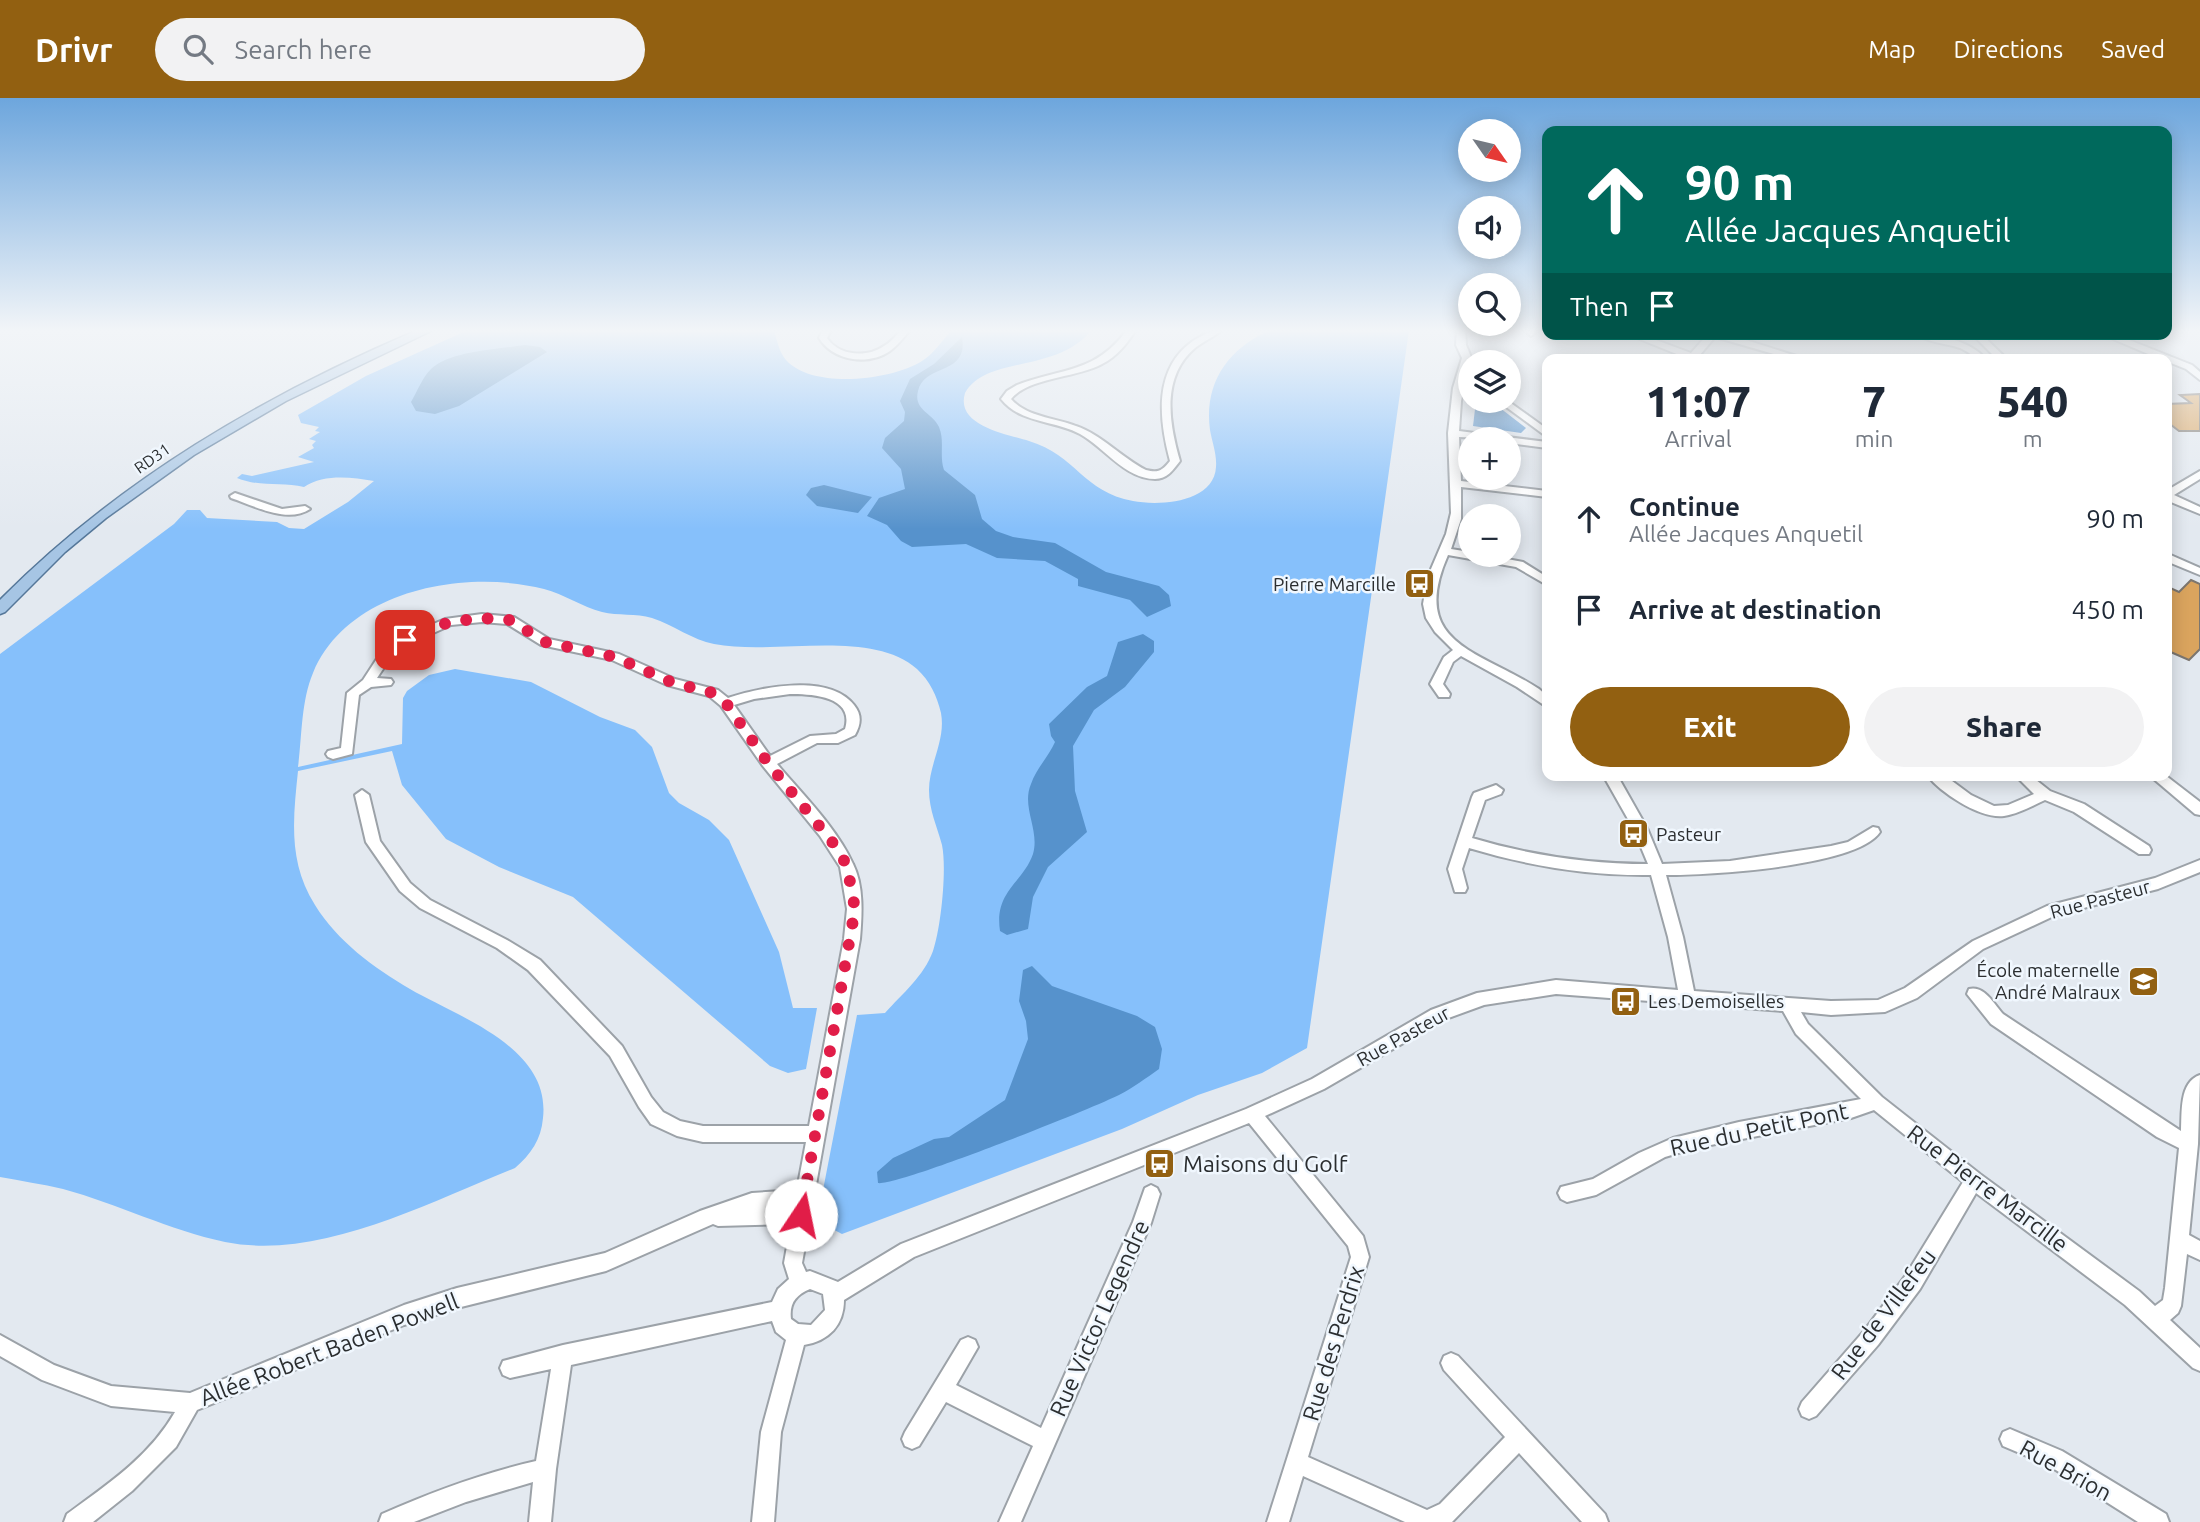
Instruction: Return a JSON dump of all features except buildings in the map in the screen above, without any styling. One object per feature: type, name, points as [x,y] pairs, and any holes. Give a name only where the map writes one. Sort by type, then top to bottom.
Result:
[{"type":"main road","name":"RD31","points":[[0,609],[90,533],[177,469],[295,396]]},
{"type":"street","points":[[1008,396],[1006,399],[1020,411],[1085,432],[1109,448],[1131,470],[1152,475],[1166,472],[1175,461],[1167,436],[1165,407],[1168,396]]},
{"type":"street","points":[[1458,408],[1453,433],[1456,516],[1446,551],[1431,580],[1427,603],[1441,632],[1461,650],[1524,684],[1542,699]]},
{"type":"street","points":[[1519,413],[1542,430]]},
{"type":"street","points":[[1453,433],[1458,434]]},
{"type":"street","points":[[1521,441],[1542,443]]},
{"type":"street","points":[[2172,493],[2200,474]]},
{"type":"street","points":[[1455,483],[1542,493]]},
{"type":"street","points":[[235,495],[275,510],[298,514]]},
{"type":"street","points":[[2172,498],[2200,511]]},
{"type":"street","points":[[1446,551],[1518,564],[1542,579]]},
{"type":"street","points":[[2172,559],[2200,572]]},
{"type":"street","points":[[333,754],[347,751],[353,693],[368,683],[382,660],[419,633],[449,622],[496,618],[519,624],[545,642],[615,657],[671,682],[713,693],[726,703],[768,763],[837,848],[853,884],[855,909],[852,939],[793,1263],[800,1283]]},
{"type":"street","points":[[1444,694],[1436,684],[1442,669],[1461,650]]},
{"type":"street","points":[[368,683],[387,682]]},
{"type":"street","points":[[726,703],[743,696],[804,690],[834,695],[850,708],[854,716],[850,732],[838,738],[815,739],[768,763]]},
{"type":"street","points":[[1615,781],[1642,825],[1658,868],[1675,927],[1687,996]]},
{"type":"street","points":[[1943,781],[1976,804],[1995,811],[2003,811],[2045,795]]},
{"type":"street","points":[[2028,781],[2045,795],[2078,808],[2144,850]]},
{"type":"street","points":[[2164,781],[2200,810]]},
{"type":"street","points":[[1460,888],[1455,869],[1479,797],[1496,790]]},
{"type":"street","points":[[362,795],[373,842],[405,887],[433,909],[502,944],[534,965],[616,1051],[657,1118],[677,1128],[703,1134],[816,1134]]},
{"type":"street","points":[[1464,841],[1541,859],[1633,869],[1714,868],[1783,861],[1862,845],[1873,832]]},
{"type":"street","name":"Rue Pasteur","points":[[835,1295],[908,1250],[1252,1114],[1318,1084],[1437,1015],[1483,998],[1556,986],[1788,1005],[1879,1007],[1911,993],[1978,945],[2052,910],[2158,883],[2199,869]]},
{"type":"street","points":[[1975,994],[1997,1019],[2163,1131],[2189,1144]]},
{"type":"street","name":"Rue Pierre Marcille","points":[[1788,1005],[1802,1030],[1876,1102],[1974,1180],[2090,1265],[2200,1361]]},
{"type":"street","points":[[2155,1319],[2171,1306],[2180,1240],[2193,1092],[2200,1082]]},
{"type":"street","name":"Rue du Petit Pont","points":[[1567,1193],[1589,1191],[1606,1184],[1642,1157],[1673,1146],[1851,1110],[1876,1102]]},
{"type":"street","name":"Rue des Perdrix","points":[[1252,1114],[1356,1242],[1360,1257],[1278,1522]]},
{"type":"street","name":"Rue de Villefeu","points":[[1809,1409],[1871,1338],[1913,1282],[1974,1180]]},
{"type":"street","name":"Rue Victor Legendre","points":[[1010,1522],[1142,1223],[1151,1194]]},
{"type":"street","name":"Allée Robert Baden Powell","points":[[0,1345],[49,1373],[111,1396],[190,1404],[404,1315],[457,1298],[606,1262],[706,1217],[803,1207]]},
{"type":"street","points":[[2180,1240],[2200,1251]]},
{"type":"street","points":[[820,1281],[830,1287],[835,1295],[836,1310],[830,1322],[817,1334],[797,1336],[783,1325],[779,1311],[791,1288],[800,1283],[820,1281]]},
{"type":"street","points":[[510,1368],[779,1311]]},
{"type":"street","points":[[764,1522],[771,1432],[797,1336]]},
{"type":"street","points":[[912,1439],[968,1347]]},
{"type":"street","points":[[540,1522],[545,1469],[563,1355]]},
{"type":"street","points":[[1451,1363],[1597,1522]]},
{"type":"street","name":"Rue Victor Legendre","points":[[941,1388],[1045,1441]]},
{"type":"street","name":"Allée Robert Baden Powell","points":[[75,1522],[159,1454],[180,1428],[190,1404]]},
{"type":"street","points":[[1297,1463],[1427,1521],[1448,1512],[1519,1438]]},
{"type":"street","name":"Rue Brion","points":[[2010,1439],[2055,1458],[2158,1522]]},
{"type":"street","points":[[390,1522],[432,1502],[493,1480],[545,1469]]},
{"type":"shaded area","points":[[330,396],[965,396],[964,404],[968,413],[985,427],[1045,447],[1102,490],[1133,501],[1157,503],[1196,495],[1213,479],[1216,462],[1210,430],[1211,396],[1400,396],[1307,1048],[1262,1073],[1198,1095],[1122,1129],[842,1234],[817,1221],[857,1015],[885,1013],[924,969],[936,941],[944,868],[942,845],[929,790],[942,723],[935,695],[929,684],[917,669],[897,657],[874,649],[848,646],[738,647],[714,644],[652,618],[602,612],[544,589],[513,583],[446,585],[412,592],[381,604],[353,622],[330,644],[309,684],[298,767],[402,744],[403,698],[407,691],[429,675],[455,669],[531,682],[600,717],[635,730],[652,747],[669,793],[679,803],[709,820],[729,840],[779,952],[793,1008],[817,1008],[806,1069],[788,1073],[770,1066],[573,897],[499,867],[446,839],[402,785],[392,751],[298,771],[294,840],[300,873],[306,889],[324,918],[357,953],[396,981],[498,1037],[517,1053],[532,1072],[542,1093],[542,1126],[526,1157],[515,1168],[373,1225],[336,1236],[261,1246],[204,1237],[63,1189],[0,1177],[0,654],[174,524],[187,510],[200,510],[207,518],[277,522],[289,528],[304,529],[348,502],[374,481],[329,478],[304,487],[237,478],[242,474],[252,476],[314,462],[298,457],[314,448],[312,445],[316,441],[309,439],[320,432],[315,431],[319,427],[301,423],[298,415]]},
{"type":"shaded area","points":[[414,396],[475,396],[459,406],[435,414],[416,411],[411,402]]},
{"type":"shaded area","points":[[902,396],[917,396],[918,403],[936,422],[942,438],[944,470],[975,495],[982,519],[996,531],[1013,537],[1055,543],[1106,572],[1159,586],[1169,595],[1171,606],[1147,617],[1130,600],[1078,586],[1078,579],[1045,561],[997,558],[966,544],[912,547],[901,541],[887,525],[867,516],[879,498],[905,489],[901,469],[882,448],[885,438],[904,421],[905,412],[900,401]]},
{"type":"shaded area","points":[[1475,413],[1507,413],[1526,428],[1521,433],[1521,427],[1473,426]]},
{"type":"shaded area","points":[[824,485],[872,497],[858,513],[817,506],[806,495],[811,488]]},
{"type":"shaded area","points":[[1143,634],[1154,641],[1154,652],[1125,687],[1094,710],[1073,746],[1075,791],[1087,832],[1048,867],[1033,897],[1028,929],[1007,935],[1000,931],[1001,906],[1033,854],[1035,845],[1028,801],[1036,773],[1055,742],[1049,724],[1087,687],[1107,676],[1118,642]]},
{"type":"shaded area","points":[[1032,966],[1052,986],[1137,1016],[1155,1027],[1162,1049],[1159,1069],[1124,1092],[1072,1115],[955,1161],[878,1183],[877,1172],[893,1158],[934,1139],[949,1137],[1005,1100],[1028,1039],[1026,1021],[1019,1001],[1023,970]]},
{"type":"place","name":"Pierre Marcille","points":[[1419,584]]},
{"type":"place","name":"Pasteur","points":[[1633,834]]},
{"type":"place","name":"École maternelle André Malraux","points":[[2143,981]]},
{"type":"place","name":"Les Demoiselles","points":[[1625,1001]]},
{"type":"place","name":"Maisons du Golf","points":[[1160,1163]]},
{"type":"route","points":[[405,640],[449,622],[482,618],[510,620],[527,628],[545,642],[615,657],[671,682],[713,693],[726,703],[768,763],[837,848],[853,884],[855,909],[852,939],[801,1215]]}]
